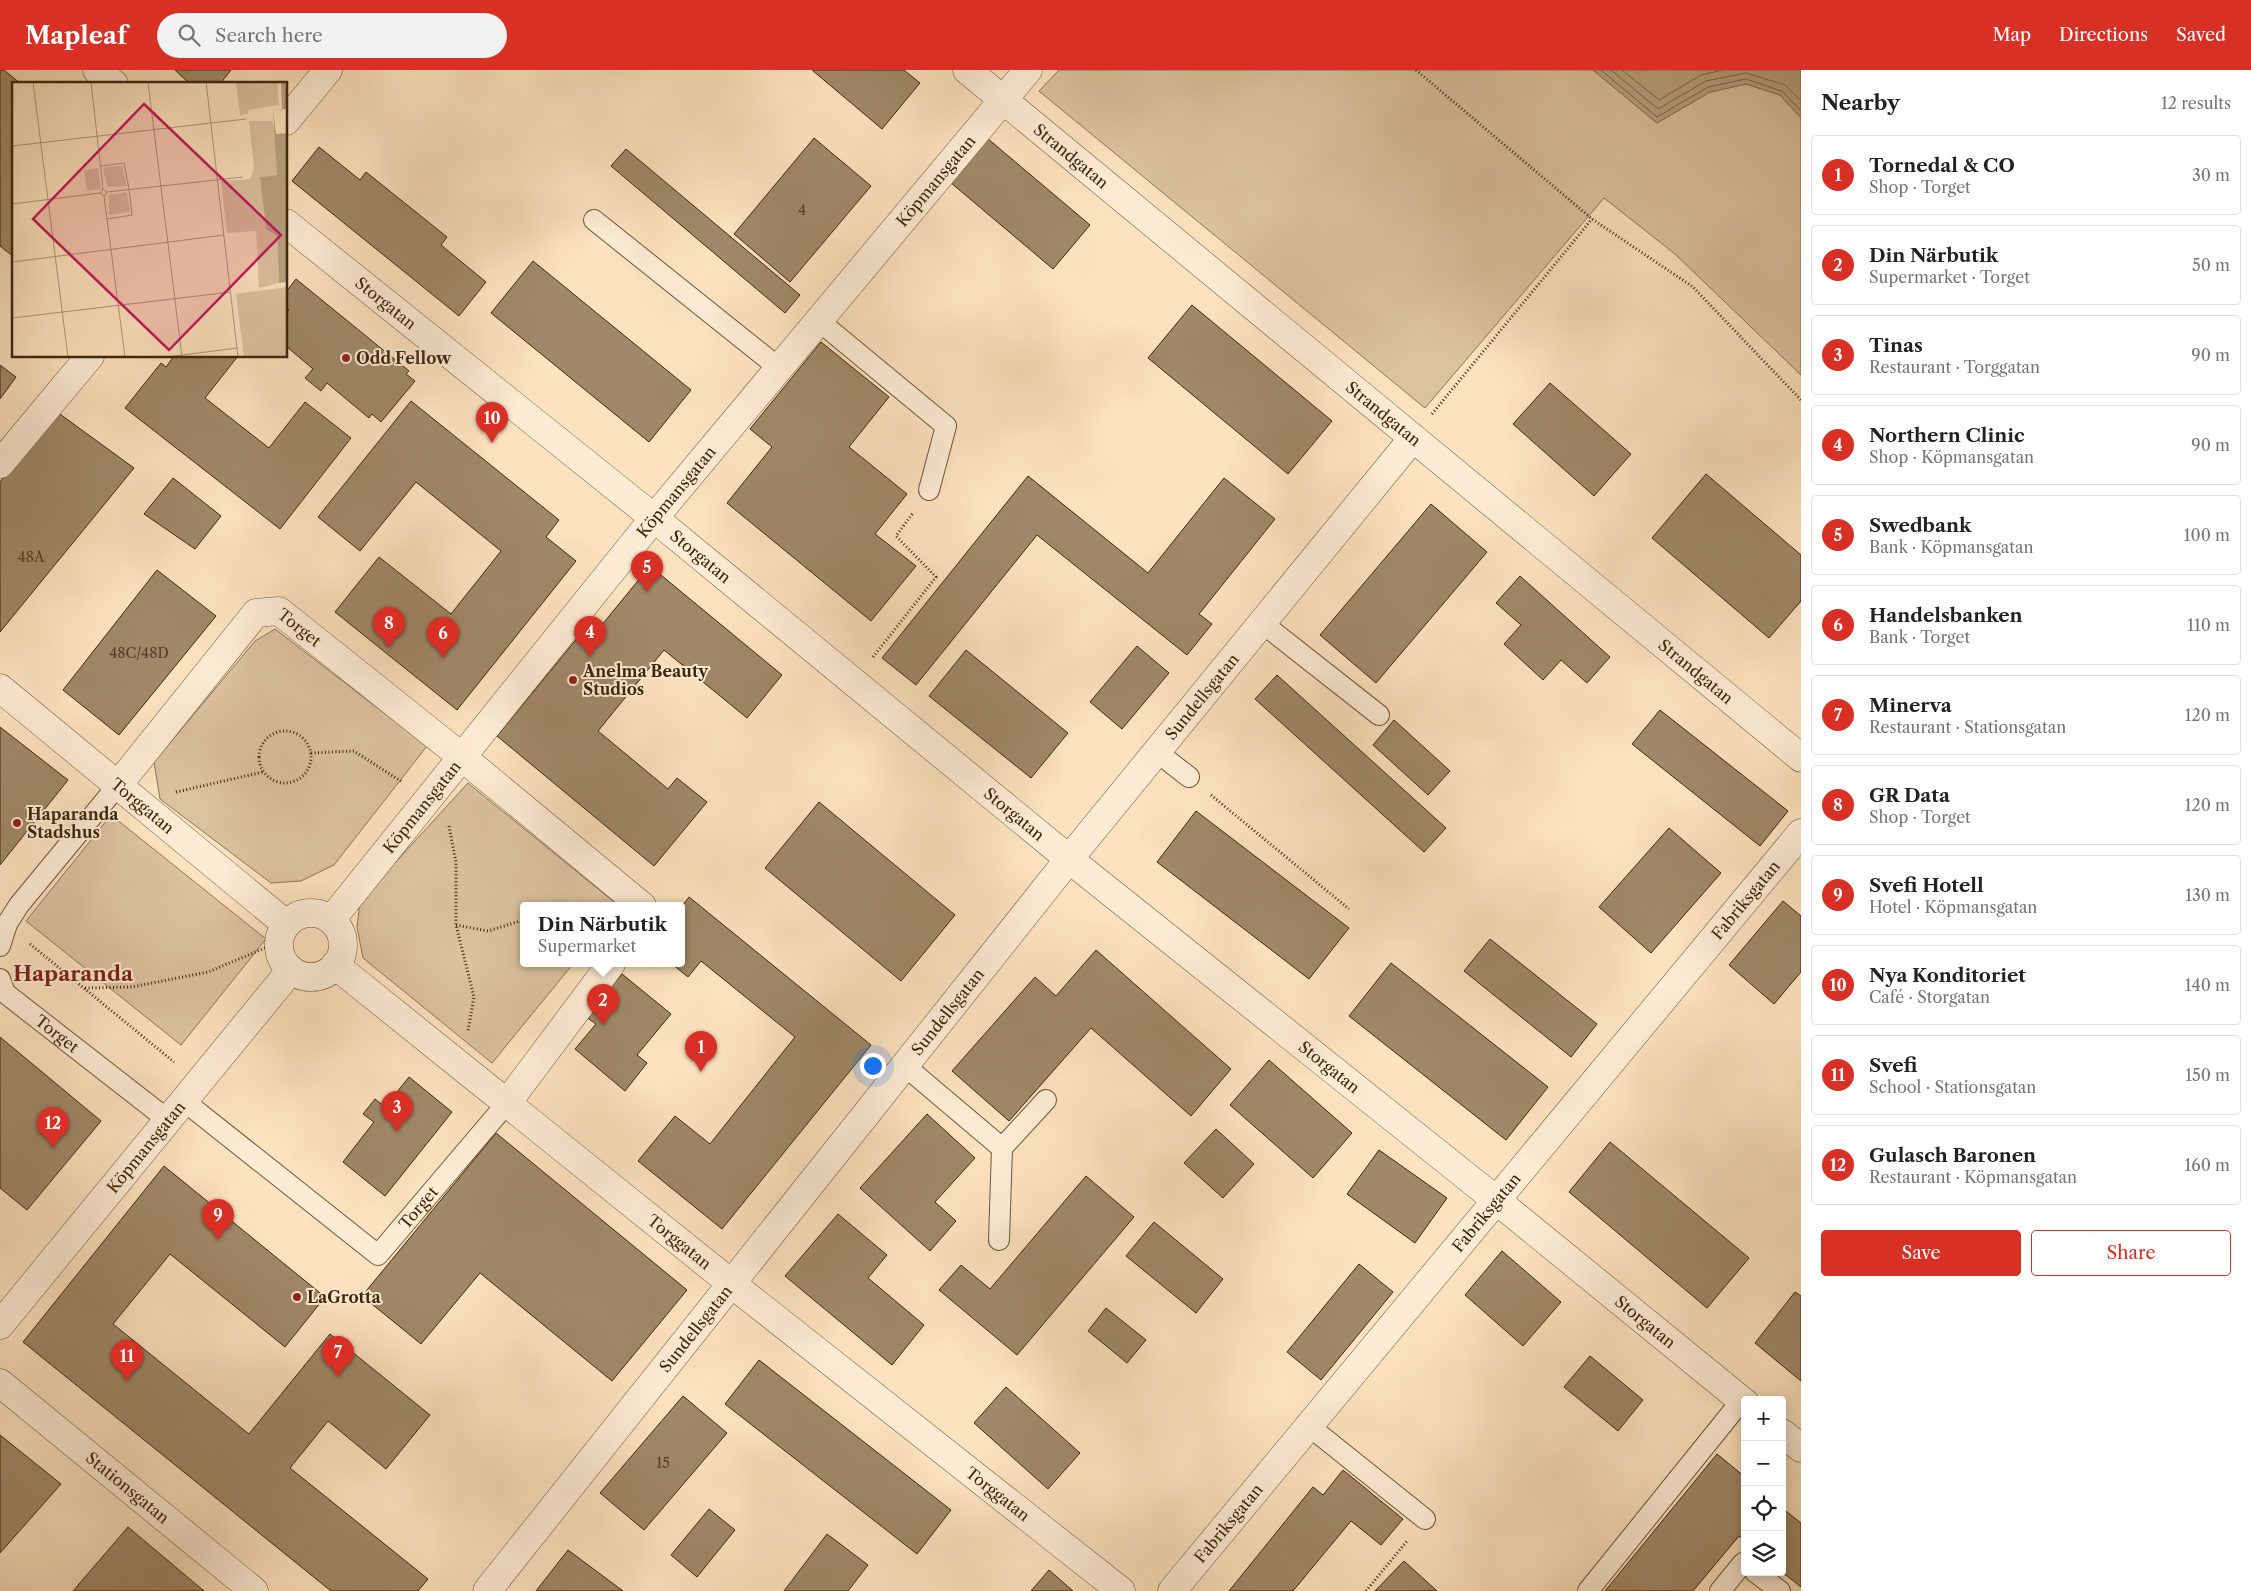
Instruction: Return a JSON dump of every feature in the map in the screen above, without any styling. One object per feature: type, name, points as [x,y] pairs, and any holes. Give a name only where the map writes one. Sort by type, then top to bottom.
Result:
[{"type":"street","points":[[97,70],[112,82]]},
{"type":"street","points":[[288,119],[328,70]]},
{"type":"street","name":"Strandgatan","points":[[967,70],[1801,758]]},
{"type":"street","name":"Köpmansgatan","points":[[331,920],[654,518],[1028,70]]},
{"type":"street","name":"Storgatan","points":[[288,225],[654,518],[1069,860],[1496,1200],[1741,1400]]},
{"type":"street","points":[[0,464],[88,358]]},
{"type":"street","name":"Sundellsgatan","points":[[487,1591],[1069,860],[1413,438]]},
{"type":"street","name":"Torget","points":[[118,785],[256,613],[279,611],[637,902]]},
{"type":"street","name":"Torggatan","points":[[0,688],[156,817],[282,933]]},
{"type":"street","name":"Fabriksgatan","points":[[1172,1591],[1801,833]]},
{"type":"street","points":[[304,913],[315,913],[331,920],[339,930],[343,948],[335,965],[318,976],[308,977],[291,970],[283,961],[279,952],[282,933],[294,917],[304,913]]},
{"type":"street","name":"Torggatan","points":[[335,965],[732,1284],[1122,1591]]},
{"type":"street","name":"Torget","points":[[507,1103],[609,967]]},
{"type":"street","name":"Köpmansgatan","points":[[0,1325],[291,970]]},
{"type":"street","name":"Stationsgatan","points":[[0,1383],[254,1591]]},
{"type":"street","points":[[1786,1436],[1801,1448]]},
{"type":"lane","points":[[594,220],[779,368]]},
{"type":"lane","points":[[819,321],[946,426],[929,490]]},
{"type":"lane","points":[[1262,623],[1379,715]]},
{"type":"lane","points":[[1158,752],[1189,777]]},
{"type":"lane","name":"Torget","points":[[0,946],[6,924],[18,905],[118,785]]},
{"type":"lane","name":"Torget","points":[[0,979],[5,993],[176,1110],[378,1255],[507,1103]]},
{"type":"lane","points":[[905,1066],[1002,1148]]},
{"type":"lane","points":[[999,1240],[1002,1148],[1046,1100]]},
{"type":"lane","points":[[1588,1591],[1741,1404]]},
{"type":"lane","points":[[1308,1426],[1425,1520]]},
{"type":"lane","points":[[1720,1591],[1741,1565]]},
{"type":"lane","points":[[1760,1576],[1780,1591]]},
{"type":"path","points":[[1416,70],[1592,218],[1693,287],[1801,400]]},
{"type":"path","points":[[1413,438],[1592,218]]},
{"type":"path","points":[[854,682],[936,576],[896,536],[929,490]]},
{"type":"path","points":[[289,731],[297,734],[309,745],[311,762],[308,770],[295,782],[277,782],[263,772],[259,763],[261,745],[273,734],[289,731]]},
{"type":"path","points":[[311,753],[354,751],[400,780],[447,818],[456,863],[456,925],[474,997],[466,1042],[452,1059]]},
{"type":"path","points":[[156,817],[178,791],[263,772]]},
{"type":"path","points":[[1189,777],[1349,909]]},
{"type":"path","points":[[456,925],[488,931],[520,921]]},
{"type":"path","points":[[6,924],[174,1063],[188,1046],[212,1066]]},
{"type":"path","points":[[84,988],[132,987],[208,972],[282,933]]},
{"type":"path","points":[[1366,1591],[1425,1520]]},
{"type":"shaded area","points":[[1059,70],[1593,70],[1657,123],[1710,92],[1746,84],[1780,95],[1801,118],[1801,375],[1675,254],[1604,198],[1425,408],[1039,91]]},
{"type":"shaded area","points":[[275,629],[427,746],[334,865],[301,881],[271,883],[160,799],[154,762],[255,641]]},
{"type":"shaded area","points":[[468,783],[614,902],[520,902],[520,967],[571,967],[492,1063],[363,958],[357,927],[360,901]]},
{"type":"shaded area","points":[[111,815],[266,939],[181,1045],[26,921]]},
{"type":"water","points":[[1593,70],[1801,70],[1801,118],[1780,95],[1746,84],[1710,92],[1657,123]]},
{"type":"building","points":[[0,70],[4,70],[19,82],[12,82],[12,255],[0,246]]},
{"type":"building","points":[[175,70],[231,70],[222,82],[188,82]]},
{"type":"building","points":[[812,70],[904,70],[920,83],[882,129]]},
{"type":"building","points":[[814,138],[871,186],[790,282],[734,234]]},
{"type":"building","points":[[987,138],[1090,225],[1053,269],[950,182]]},
{"type":"building","points":[[319,147],[360,180],[366,172],[447,237],[441,245],[486,282],[459,316],[292,181]]},
{"type":"building","points":[[626,149],[800,295],[785,313],[611,166]]},
{"type":"building","points":[[533,261],[691,390],[649,442],[491,313]]},
{"type":"building","name":"Odd Fellow","points":[[296,279],[409,371],[406,374],[415,381],[381,422],[372,414],[369,418],[327,383],[321,391],[305,378],[313,369],[288,348],[288,289]]},
{"type":"building","points":[[1192,305],[1332,421],[1288,474],[1148,358]]},
{"type":"building","points":[[821,342],[889,397],[849,447],[907,494],[875,534],[916,566],[871,621],[727,503],[772,447],[750,429]]},
{"type":"building","points":[[173,358],[236,358],[205,398],[269,448],[305,402],[351,438],[280,529],[125,408],[161,363],[166,367]]},
{"type":"building","points":[[0,365],[16,377],[0,399]]},
{"type":"building","points":[[1550,383],[1631,454],[1594,496],[1513,424]]},
{"type":"building","points":[[411,401],[559,520],[546,537],[576,561],[457,710],[335,612],[379,557],[451,614],[501,551],[416,482],[360,551],[318,517]]},
{"type":"building","points":[[57,412],[134,468],[0,632],[0,482]]},
{"type":"building","points":[[1706,474],[1801,555],[1801,601],[1769,638],[1652,538]]},
{"type":"building","points":[[1028,476],[1148,573],[1224,478],[1275,519],[1199,614],[1212,624],[1187,655],[1037,535],[916,685],[882,658]]},
{"type":"building","points":[[173,478],[221,516],[195,549],[144,514]]},
{"type":"building","points":[[1431,504],[1487,552],[1376,683],[1320,635]]},
{"type":"building","points":[[650,566],[782,675],[747,718],[664,650],[598,731],[668,789],[677,778],[707,802],[654,866],[497,736],[584,630],[592,637]]},
{"type":"building","points":[[157,570],[216,616],[119,735],[63,690]]},
{"type":"building","points":[[1520,576],[1610,657],[1587,683],[1561,660],[1543,680],[1504,644],[1521,625],[1496,603]]},
{"type":"building","points":[[1137,646],[1169,673],[1122,729],[1090,702]]},
{"type":"building","points":[[966,650],[1068,733],[1031,778],[929,696]]},
{"type":"building","points":[[1277,675],[1446,828],[1424,852],[1255,699]]},
{"type":"building","points":[[1660,710],[1788,811],[1760,846],[1632,744]]},
{"type":"building","points":[[1394,720],[1450,771],[1428,795],[1373,745]]},
{"type":"building","name":"Haparanda Stadshus","points":[[0,727],[68,780],[0,865]]},
{"type":"building","points":[[819,802],[955,915],[901,981],[765,868]]},
{"type":"building","points":[[1196,811],[1349,928],[1309,979],[1157,862]]},
{"type":"building","points":[[1669,828],[1721,873],[1651,953],[1599,907]]},
{"type":"building","points":[[689,897],[871,1045],[722,1229],[638,1161],[675,1116],[710,1144],[795,1037],[701,961],[688,977],[676,967],[685,967],[685,902]]},
{"type":"building","points":[[1783,901],[1801,916],[1801,972],[1774,1004],[1729,965]]},
{"type":"building","points":[[1490,939],[1597,1024],[1571,1057],[1464,971]]},
{"type":"building","points":[[1096,950],[1231,1069],[1191,1116],[1091,1028],[1009,1121],[952,1071],[1035,977],[1056,996]]},
{"type":"building","points":[[1391,963],[1548,1087],[1506,1140],[1349,1016]]},
{"type":"building","points":[[622,974],[671,1014],[637,1055],[647,1063],[625,1091],[575,1049],[596,1024],[586,1017]]},
{"type":"building","points":[[0,1037],[101,1121],[27,1210],[0,1188]]},
{"type":"building","points":[[1269,1060],[1352,1133],[1313,1178],[1230,1105]]},
{"type":"building","points":[[409,1077],[452,1112],[385,1196],[343,1162],[374,1122],[363,1114],[375,1099],[385,1107]]},
{"type":"building","points":[[927,1114],[975,1158],[935,1202],[956,1221],[930,1251],[860,1188]]},
{"type":"building","points":[[1216,1129],[1254,1164],[1223,1198],[1184,1163]]},
{"type":"building","points":[[496,1133],[687,1290],[612,1381],[480,1273],[421,1344],[362,1296]]},
{"type":"building","points":[[1610,1142],[1749,1258],[1707,1308],[1569,1192]]},
{"type":"building","points":[[1379,1150],[1447,1198],[1415,1243],[1347,1194]]},
{"type":"building","points":[[164,1166],[325,1297],[285,1347],[170,1254],[113,1324],[249,1434],[330,1334],[430,1415],[386,1469],[328,1421],[290,1468],[428,1579],[418,1591],[331,1591],[23,1342]]},
{"type":"building","points":[[1086,1176],[1134,1217],[1017,1355],[939,1290],[961,1265],[990,1289]]},
{"type":"building","points":[[838,1214],[887,1255],[868,1278],[924,1325],[892,1365],[785,1276]]},
{"type":"building","points":[[1154,1222],[1223,1279],[1196,1313],[1126,1256]]},
{"type":"building","points":[[1502,1251],[1561,1302],[1523,1346],[1465,1295]]},
{"type":"building","points":[[1359,1264],[1393,1292],[1321,1380],[1287,1352]]},
{"type":"building","points":[[1795,1292],[1801,1296],[1801,1381],[1755,1343]]},
{"type":"building","points":[[1106,1308],[1146,1340],[1127,1363],[1088,1331]]},
{"type":"building","points":[[1590,1356],[1643,1400],[1618,1431],[1564,1387]]},
{"type":"building","points":[[759,1360],[951,1510],[917,1554],[725,1404]]},
{"type":"building","points":[[1006,1387],[1080,1453],[1048,1489],[974,1423]]},
{"type":"building","points":[[683,1396],[727,1433],[644,1530],[600,1493]]},
{"type":"building","points":[[0,1435],[61,1484],[0,1553]]},
{"type":"building","points":[[1717,1454],[1741,1474],[1741,1538],[1739,1536],[1693,1591],[1605,1591]]},
{"type":"building","points":[[1343,1470],[1403,1519],[1381,1545],[1351,1521],[1293,1591],[1229,1591],[1313,1487],[1323,1495]]},
{"type":"building","points":[[709,1509],[735,1530],[697,1577],[671,1555]]},
{"type":"building","points":[[1786,1511],[1801,1523],[1801,1587],[1786,1575]]},
{"type":"building","points":[[128,1527],[204,1591],[73,1591]]},
{"type":"building","points":[[827,1534],[868,1565],[848,1591],[784,1591]]},
{"type":"building","points":[[568,1550],[623,1591],[536,1591]]},
{"type":"building","points":[[1404,1561],[1437,1591],[1375,1591]]},
{"type":"building","points":[[1049,1570],[1073,1591],[1031,1591]]},
{"type":"place","name":"Odd Fellow","points":[[346,358]]},
{"type":"place","name":"Nya Konditoriet","points":[[492,443]]},
{"type":"place","name":"Swedbank","points":[[647,592]]},
{"type":"place","name":"GR Data","points":[[389,648]]},
{"type":"place","name":"Northern Clinic","points":[[590,657]]},
{"type":"place","name":"Handelsbanken","points":[[443,658]]},
{"type":"place","name":"Anelma Beauty Studios","points":[[573,680]]},
{"type":"place","name":"Haparanda Stadshus","points":[[17,823]]},
{"type":"place","name":"Din Närbutik","points":[[603,1025]]},
{"type":"place","name":"Tornedal & CO","points":[[701,1072]]},
{"type":"place","name":"Tinas","points":[[397,1132]]},
{"type":"place","name":"Gulasch Baronen","points":[[53,1148]]},
{"type":"place","name":"Svefi Hotell","points":[[218,1240]]},
{"type":"place","name":"LaGrotta","points":[[297,1297]]},
{"type":"place","name":"Minerva","points":[[338,1377]]},
{"type":"place","name":"Svefi","points":[[127,1381]]},
{"type":"district","name":"Haparanda","points":[[73,973]]}]
